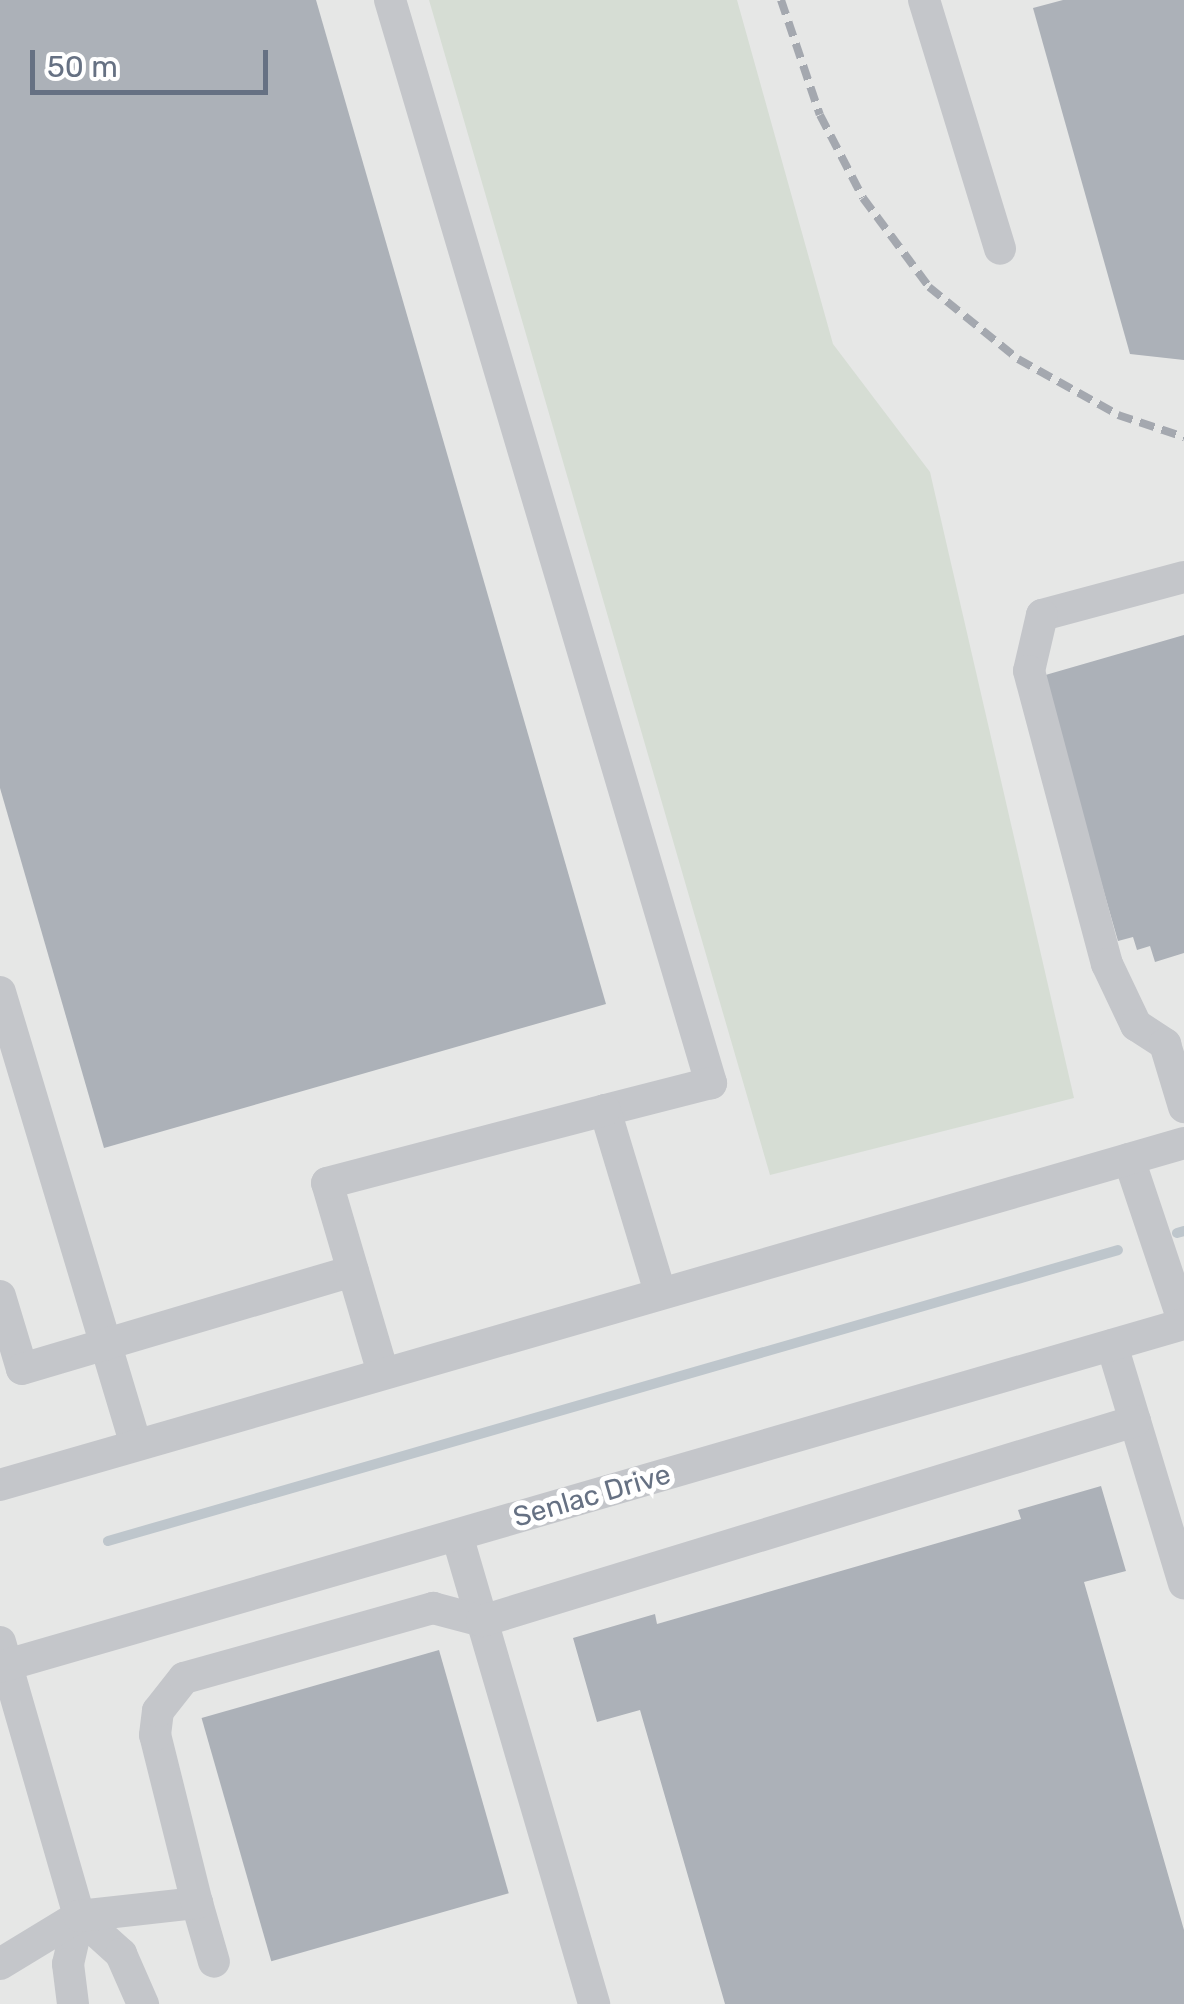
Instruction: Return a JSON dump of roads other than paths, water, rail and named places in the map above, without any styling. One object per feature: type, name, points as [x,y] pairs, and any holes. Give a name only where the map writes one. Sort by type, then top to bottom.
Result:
[{"type":"street","points":[[383,1373],[327,1183],[711,1082],[390,0]]},
{"type":"street","points":[[924,0],[1000,249]]},
{"type":"street","points":[[1184,576],[1042,615],[1030,672],[1107,964],[1136,1025],[1175,1041],[1184,1107]]},
{"type":"street","points":[[0,992],[103,1348],[136,1444]]},
{"type":"street","points":[[605,1110],[660,1292]]},
{"type":"street","points":[[0,1485],[1184,1143]]},
{"type":"street","points":[[1129,1159],[1184,1323]]},
{"type":"street","points":[[0,1296],[22,1369],[353,1271]]},
{"type":"street","name":"Senlac Drive","points":[[2,1658],[457,1535],[1184,1323]]},
{"type":"street","points":[[1112,1345],[1184,1583]]},
{"type":"street","points":[[214,1962],[156,1734],[158,1711],[184,1678],[432,1608],[482,1621],[1135,1421]]},
{"type":"street","points":[[457,1535],[594,2004]]},
{"type":"street","points":[[2,1658],[79,1916],[68,1964],[73,2004]]},
{"type":"street","points":[[0,1964],[79,1916],[197,1903]]},
{"type":"street","points":[[79,1916],[121,1954],[143,2004]]},
{"type":"waterway","points":[[1177,1233],[1184,1231]]},
{"type":"waterway","points":[[108,1541],[1118,1250]]},
{"type":"railway","points":[[781,0],[820,115],[863,198],[929,287],[1018,359],[1118,415],[1184,437]]}]
